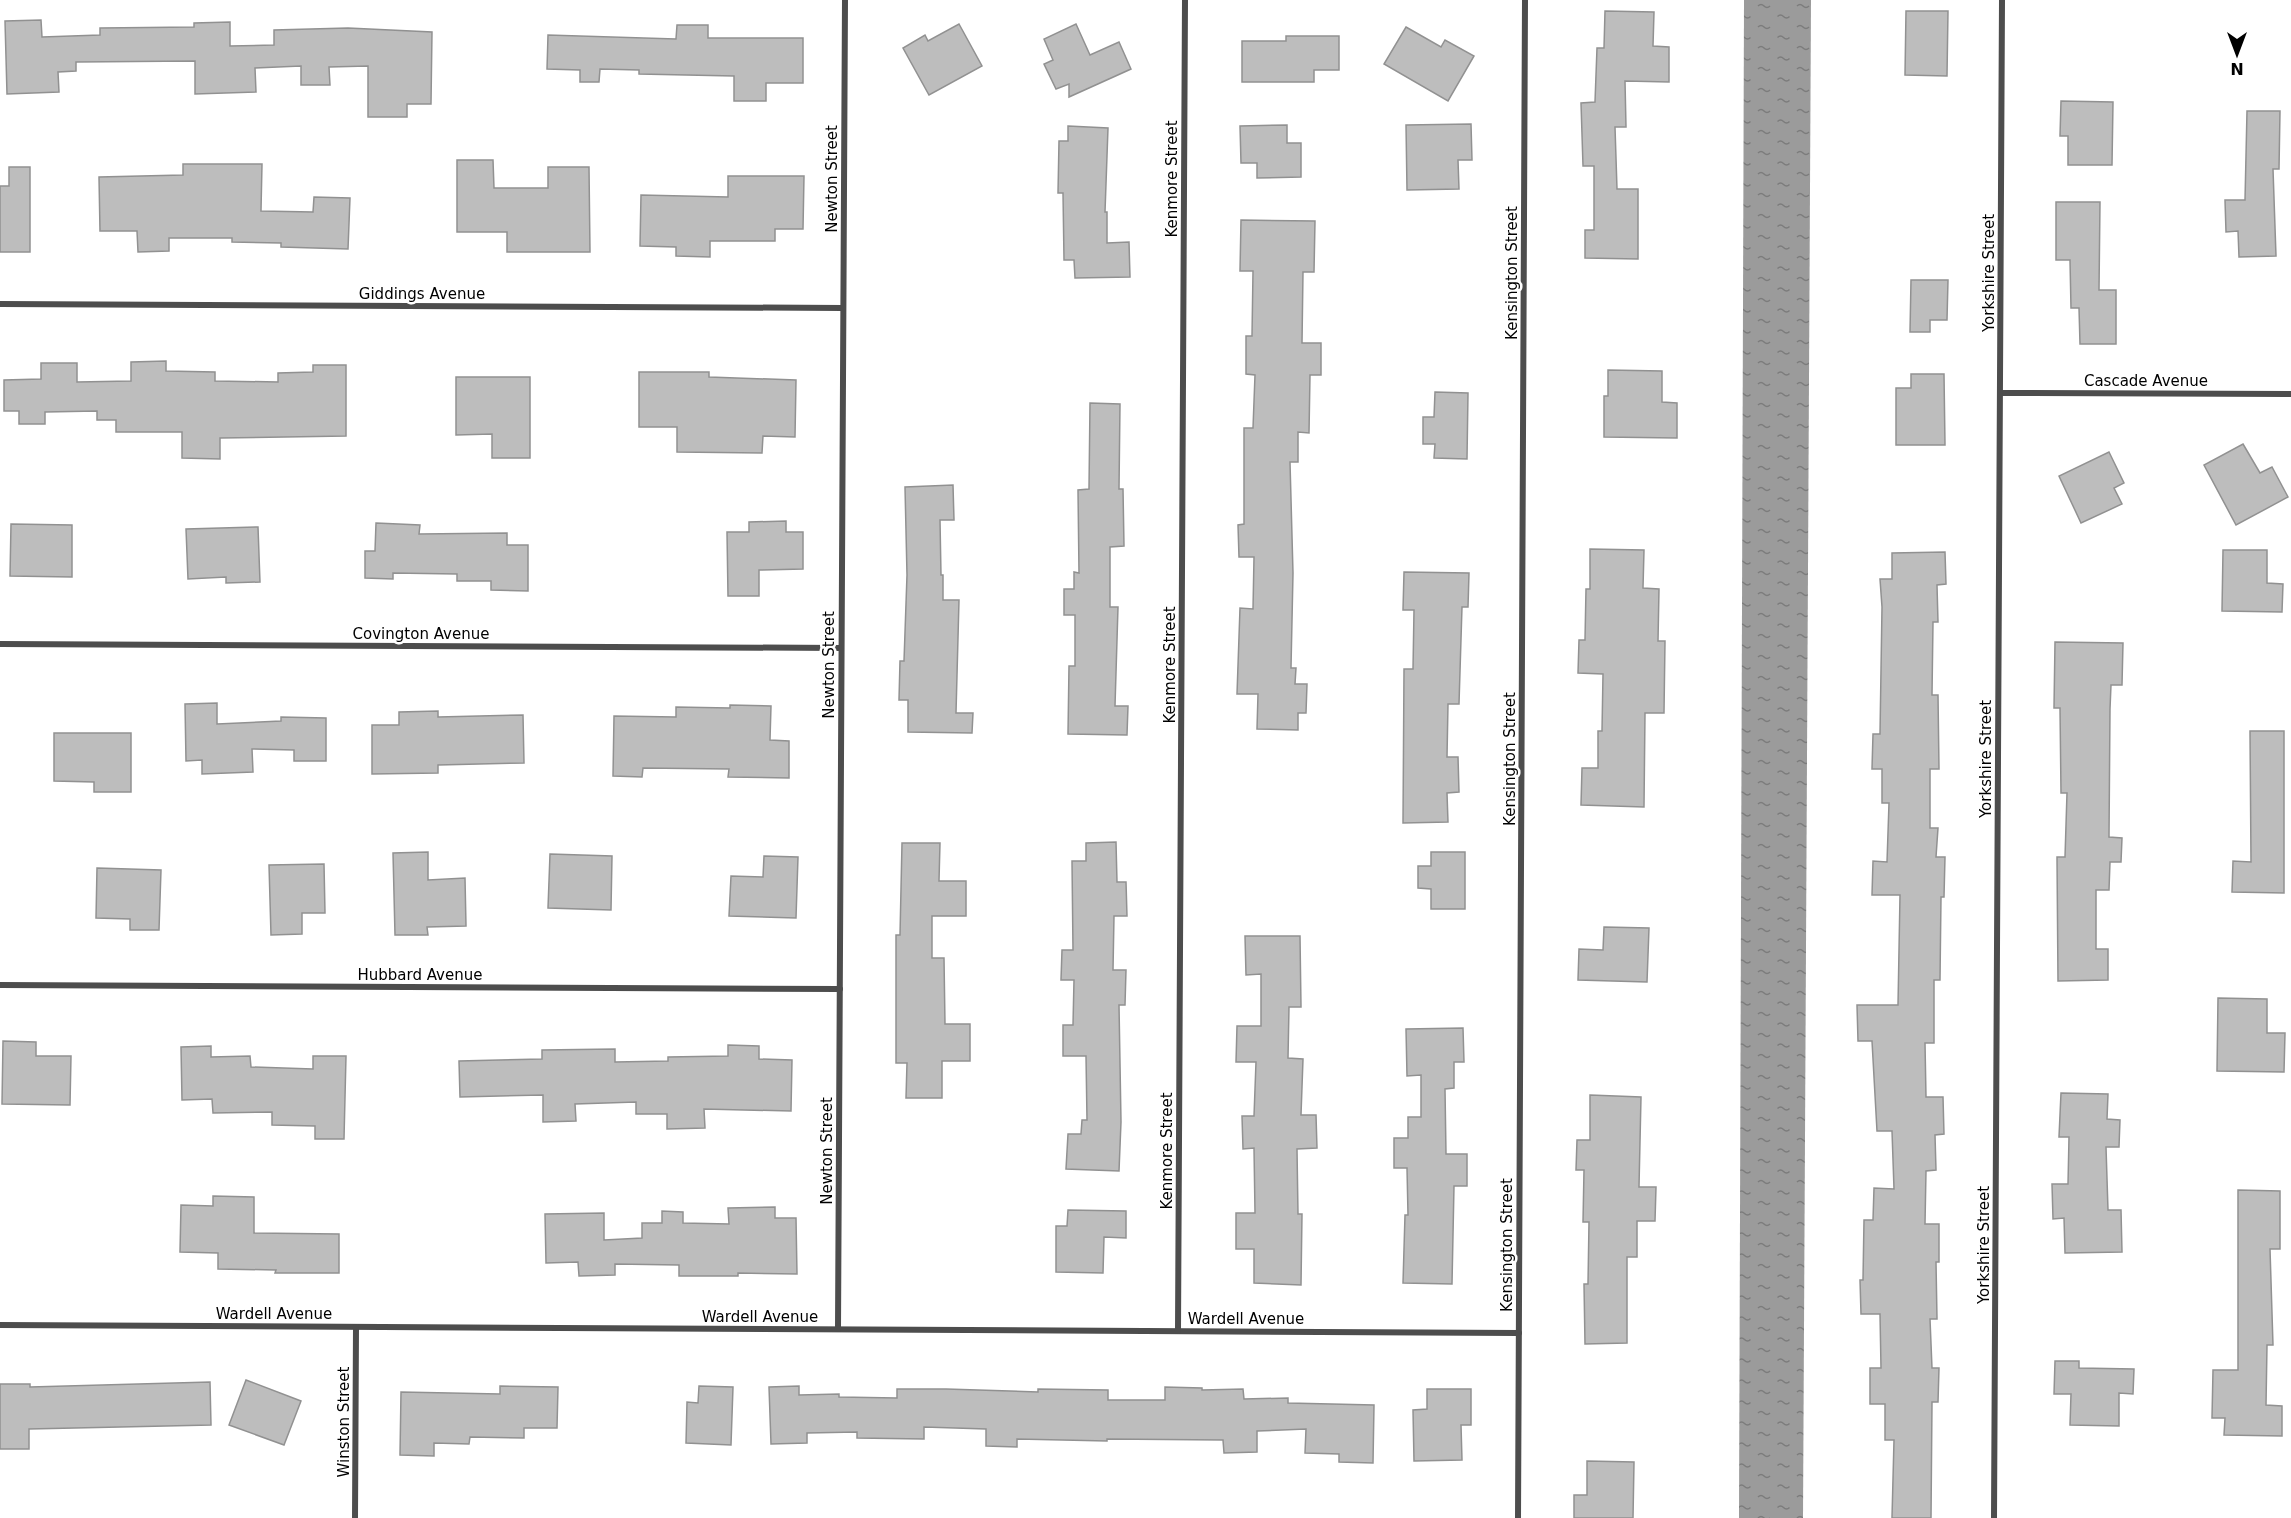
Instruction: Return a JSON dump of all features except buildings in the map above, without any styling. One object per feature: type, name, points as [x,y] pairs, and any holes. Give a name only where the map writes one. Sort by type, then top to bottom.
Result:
[{"type":"street","name":"Newton Street","points":[[838,1329],[845,0]]},
{"type":"street","name":"Kenmore Street","points":[[1178,1331],[1185,0]]},
{"type":"street","name":"Kensington Street","points":[[1518,1518],[1526,0]]},
{"type":"street","name":"Yorkshire Street","points":[[1995,1518],[2002,0]]},
{"type":"street","name":"Giddings Avenue","points":[[0,304],[843,308]]},
{"type":"street","name":"Cascade Avenue","points":[[2000,393],[2291,394]]},
{"type":"street","name":"Covington Avenue","points":[[0,644],[842,648]]},
{"type":"street","name":"Hubbard Avenue","points":[[0,985],[840,989]]},
{"type":"street","name":"Wardell Avenue","points":[[0,1325],[1519,1333]]},
{"type":"street","name":"Winston Street","points":[[355,1518],[356,1327]]},
{"type":"water","points":[[1744,0],[1811,0],[1803,1518],[1739,1518]]}]
